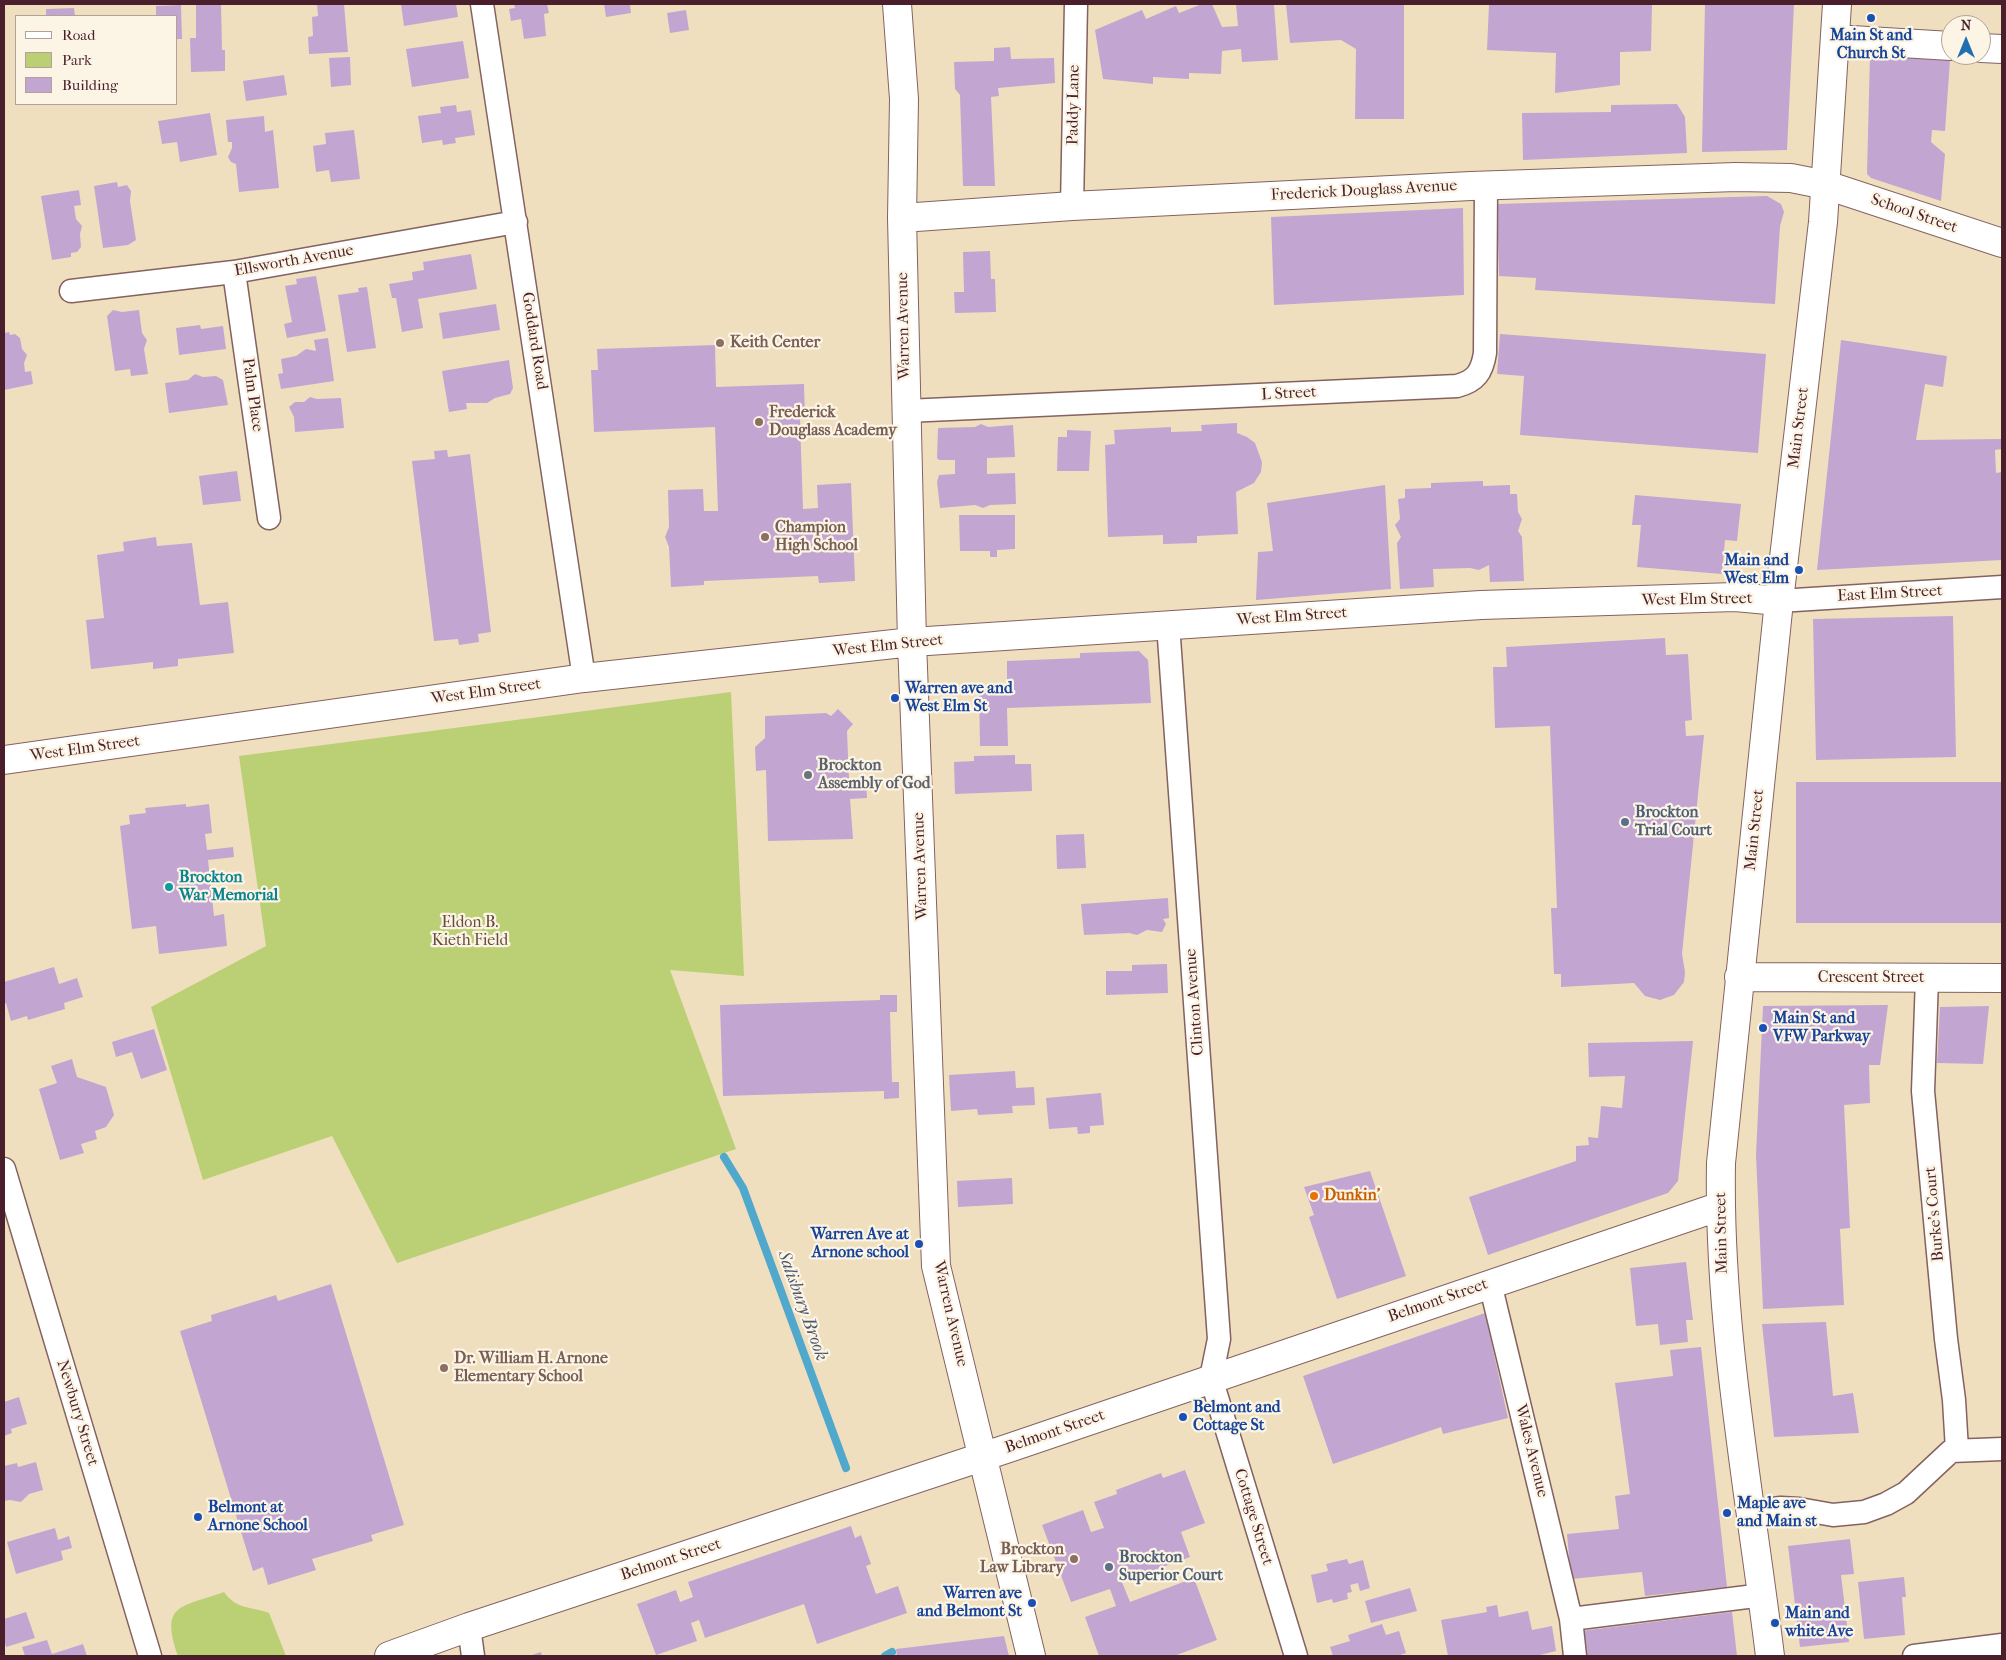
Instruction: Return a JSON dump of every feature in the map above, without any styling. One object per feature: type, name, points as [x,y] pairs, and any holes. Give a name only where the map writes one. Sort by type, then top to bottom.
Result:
[{"type":"main road","name":"Warren Avenue","points":[[897,4],[904,98],[902,218],[912,642],[936,1266],[984,1456],[1031,1656]]},
{"type":"main road","name":"Main Street","points":[[1770,1656],[1726,1318],[1721,1206],[1722,1163],[1739,977],[1779,600],[1811,333],[1826,185],[1837,4]]},
{"type":"main road","points":[[1835,39],[1941,45]]},
{"type":"main road","name":"Frederick Douglass Avenue","points":[[902,218],[1072,206],[1486,185],[1736,177],[1791,178],[1826,185]]},
{"type":"main road","name":"School Street","points":[[1826,185],[2002,243]]},
{"type":"main road","name":"West Elm Street","points":[[4,760],[584,678],[912,642],[1481,605],[1735,597],[1779,600]]},
{"type":"main road","name":"Crescent Street","points":[[1739,977],[2002,978]]},
{"type":"main road","name":"Belmont Street","points":[[389,1656],[469,1627],[984,1456],[1721,1206]]},
{"type":"street","name":"Goddard Road","points":[[482,4],[584,678]]},
{"type":"street","name":"Paddy Lane","points":[[1072,206],[1076,4]]},
{"type":"street","name":"L Street","points":[[906,411],[1447,386],[1468,383],[1477,377],[1483,366],[1485,353],[1486,185]]},
{"type":"street","name":"Ellsworth Avenue","points":[[71,291],[234,272],[516,222]]},
{"type":"street","name":"Palm Place","points":[[234,272],[269,518]]},
{"type":"street","name":"East Elm Street","points":[[1779,600],[2002,587]]},
{"type":"street","name":"Clinton Avenue","points":[[1168,624],[1219,1339],[1211,1378]]},
{"type":"street","name":"Burke's Court","points":[[1927,978],[1923,1091],[1946,1339],[1954,1400],[1957,1450]]},
{"type":"street","name":"Newbury Street","points":[[4,1170],[150,1656]]},
{"type":"street","name":"Wales Avenue","points":[[1490,1283],[1571,1620],[1575,1656]]},
{"type":"street","name":"Cottage Street","points":[[1211,1378],[1296,1656]]},
{"type":"street","points":[[1752,1512],[1781,1508],[1834,1515],[1864,1512],[1886,1504],[1906,1493],[1922,1480],[1945,1455],[1957,1450],[2002,1449]]},
{"type":"street","points":[[1571,1620],[1763,1595]]},
{"type":"street","points":[[469,1627],[473,1656]]},
{"type":"street","points":[[1914,1656],[2002,1645]]},
{"type":"green space","name":"Eldon B. Kieth Field","points":[[731,692],[744,976],[670,970],[736,1149],[397,1263],[332,1136],[203,1180],[151,1007],[266,946],[239,756]]},
{"type":"green space","points":[[224,1592],[239,1605],[269,1613],[286,1656],[178,1656],[171,1626],[173,1617],[178,1610],[185,1605]]},
{"type":"building","points":[[196,4],[221,4],[222,50],[225,50],[225,71],[191,72],[190,38],[196,38]]},
{"type":"building","points":[[317,4],[344,4],[348,52],[309,54],[308,37],[313,36],[312,17],[318,16]]},
{"type":"building","points":[[401,4],[456,4],[458,17],[404,26]]},
{"type":"building","points":[[514,4],[547,4],[549,13],[544,14],[546,36],[524,39],[521,19],[511,21],[509,9],[515,8]]},
{"type":"building","points":[[604,4],[630,4],[631,13],[606,17]]},
{"type":"building","points":[[1202,4],[1212,4],[1222,27],[1238,26],[1236,4],[1274,4],[1278,60],[1242,62],[1241,49],[1222,51],[1221,74],[1189,73],[1189,79],[1153,77],[1153,84],[1103,79],[1095,30],[1142,10],[1146,19],[1176,6],[1179,13]]},
{"type":"building","points":[[1286,4],[1404,4],[1404,119],[1355,119],[1356,49],[1341,40],[1290,43]]},
{"type":"building","points":[[1489,4],[1652,4],[1651,51],[1620,52],[1620,85],[1555,93],[1556,53],[1487,50]]},
{"type":"building","points":[[1705,4],[1794,4],[1787,150],[1702,152]]},
{"type":"building","points":[[181,5],[182,39],[178,39],[178,15],[156,15],[156,6]]},
{"type":"building","points":[[74,8],[75,15],[46,15],[46,9]]},
{"type":"building","points":[[686,10],[689,30],[670,33],[667,13]]},
{"type":"building","points":[[463,41],[469,78],[412,87],[406,49]]},
{"type":"building","points":[[1010,47],[1011,59],[1054,58],[1055,83],[998,88],[999,96],[991,97],[995,186],[963,186],[960,95],[955,89],[954,62],[994,61],[994,48]]},
{"type":"building","points":[[1870,54],[1941,59],[1941,65],[1950,65],[1945,131],[1932,130],[1931,142],[1945,154],[1941,201],[1871,178],[1867,174]]},
{"type":"building","points":[[350,57],[351,85],[331,87],[329,58]]},
{"type":"building","points":[[284,75],[287,95],[246,101],[243,81]]},
{"type":"building","points":[[1677,104],[1685,117],[1687,153],[1523,160],[1522,113],[1611,112],[1611,105]]},
{"type":"building","points":[[456,105],[457,112],[471,110],[475,135],[455,138],[456,143],[443,145],[442,140],[422,143],[418,116],[441,113],[440,107]]},
{"type":"building","points":[[210,113],[217,155],[180,162],[177,142],[162,144],[158,121]]},
{"type":"building","points":[[264,116],[265,132],[273,130],[279,188],[239,192],[236,164],[231,162],[228,157],[232,148],[232,142],[228,142],[226,120]]},
{"type":"building","points":[[354,130],[360,179],[331,182],[329,170],[316,172],[313,146],[326,144],[325,133]]},
{"type":"building","points":[[117,182],[118,187],[127,185],[131,191],[130,201],[136,240],[128,245],[103,248],[94,186]]},
{"type":"building","points":[[79,190],[81,205],[74,206],[76,219],[82,226],[80,234],[81,247],[77,252],[71,253],[71,257],[52,260],[41,196]]},
{"type":"building","points":[[1767,196],[1781,204],[1784,212],[1780,226],[1775,304],[1535,290],[1536,278],[1499,276],[1497,204]]},
{"type":"building","points":[[1463,208],[1464,295],[1274,305],[1271,217]]},
{"type":"building","points":[[990,251],[991,279],[995,279],[996,312],[955,313],[954,292],[964,292],[963,252]]},
{"type":"building","points":[[471,254],[477,289],[418,299],[423,328],[402,332],[396,298],[392,298],[389,284],[413,280],[412,272],[424,270],[423,262]]},
{"type":"building","points":[[316,276],[326,331],[287,338],[284,324],[292,322],[285,286],[297,284],[296,279]]},
{"type":"building","points":[[367,287],[376,348],[347,352],[338,295],[359,292],[358,288]]},
{"type":"building","points":[[496,304],[500,330],[443,339],[439,313]]},
{"type":"building","points":[[113,310],[122,312],[139,310],[142,333],[147,340],[144,349],[148,374],[131,376],[130,369],[115,371],[107,316]]},
{"type":"building","points":[[200,325],[201,329],[223,326],[226,349],[179,355],[176,328]]},
{"type":"building","points":[[9,332],[10,335],[15,334],[20,338],[22,349],[27,355],[24,363],[25,372],[31,371],[33,384],[4,390],[4,333]]},
{"type":"building","points":[[1500,334],[1766,354],[1758,453],[1520,435],[1524,376],[1497,374]]},
{"type":"building","points":[[328,338],[334,381],[281,389],[278,374],[283,373],[281,359],[296,356],[306,349],[316,351],[314,340]]},
{"type":"building","points":[[1841,340],[1947,356],[1943,387],[1925,384],[1916,440],[2001,439],[2002,449],[1995,450],[1996,473],[2002,472],[2002,560],[1817,570]]},
{"type":"building","points":[[715,345],[716,387],[804,384],[805,418],[800,419],[803,509],[818,508],[817,485],[851,483],[855,581],[819,583],[818,576],[704,581],[704,585],[671,587],[669,547],[665,537],[669,527],[668,490],[703,489],[704,511],[718,511],[715,427],[594,432],[591,370],[598,370],[597,349]]},
{"type":"building","points":[[509,360],[513,388],[510,394],[495,398],[487,403],[466,403],[467,409],[449,412],[442,371]]},
{"type":"building","points":[[195,374],[203,377],[216,376],[223,380],[228,405],[169,413],[165,383],[188,380]]},
{"type":"building","points":[[310,397],[317,399],[341,398],[344,428],[295,432],[294,417],[289,407],[295,402],[304,402]]},
{"type":"building","points":[[1237,423],[1237,433],[1255,443],[1262,462],[1261,472],[1254,483],[1236,492],[1238,534],[1197,536],[1197,543],[1163,544],[1163,535],[1108,537],[1105,445],[1115,444],[1114,430],[1171,427],[1171,432],[1202,431],[1201,425]]},
{"type":"building","points":[[981,424],[988,427],[1013,425],[1015,457],[987,458],[987,474],[1015,473],[1016,504],[990,505],[983,508],[975,505],[940,508],[937,482],[939,475],[955,474],[955,460],[939,460],[937,458],[938,428],[975,427]]},
{"type":"building","points":[[1067,430],[1091,431],[1089,471],[1057,471],[1058,437],[1067,437]]},
{"type":"building","points":[[447,450],[448,457],[470,454],[491,632],[478,634],[479,642],[459,645],[458,639],[434,641],[412,461],[435,459],[434,451]]},
{"type":"building","points":[[237,471],[241,501],[203,505],[199,476]]},
{"type":"building","points":[[1483,481],[1483,486],[1510,485],[1510,494],[1517,494],[1518,512],[1522,519],[1518,531],[1522,537],[1524,581],[1490,582],[1489,565],[1479,570],[1470,568],[1433,569],[1434,587],[1400,589],[1397,543],[1401,537],[1395,525],[1400,519],[1398,499],[1405,498],[1405,489],[1431,488],[1431,483]]},
{"type":"building","points":[[1385,485],[1391,589],[1256,600],[1258,552],[1273,551],[1267,503]]},
{"type":"building","points":[[1635,495],[1741,504],[1737,541],[1725,540],[1722,574],[1637,567],[1641,525],[1632,525]]},
{"type":"building","points":[[959,515],[1015,515],[1015,549],[997,550],[997,557],[990,557],[990,551],[960,551]]},
{"type":"building","points":[[156,537],[157,546],[192,543],[200,605],[228,602],[234,653],[178,659],[178,666],[153,669],[153,662],[91,669],[86,620],[104,618],[97,555],[124,551],[123,542]]},
{"type":"building","points":[[1953,616],[1956,757],[1816,760],[1813,619]]},
{"type":"building","name":"Brockton Trial Court","points":[[1665,638],[1666,655],[1688,654],[1692,720],[1685,721],[1686,736],[1704,735],[1682,954],[1685,972],[1684,982],[1674,995],[1660,1000],[1645,996],[1634,983],[1561,987],[1561,974],[1554,974],[1551,908],[1557,908],[1550,726],[1495,728],[1493,667],[1507,667],[1506,647]]},
{"type":"building","points":[[1139,651],[1148,660],[1151,703],[1007,708],[1008,746],[980,746],[979,687],[1007,687],[1007,661],[1080,658],[1080,653]]},
{"type":"building","name":"Brockton Assembly of God","points":[[838,709],[853,724],[847,731],[849,780],[866,780],[867,798],[850,799],[853,839],[768,841],[766,770],[756,771],[755,747],[765,738],[765,716],[826,713],[831,716]]},
{"type":"building","points":[[1015,755],[1015,764],[1031,764],[1032,791],[955,794],[954,762],[974,761],[974,756]]},
{"type":"building","points":[[1796,782],[2002,782],[2002,923],[1796,923]]},
{"type":"building","name":"Brockton War Memorial","points":[[186,804],[186,807],[209,804],[212,833],[205,834],[207,850],[233,847],[234,857],[208,860],[214,916],[224,914],[227,946],[159,954],[156,926],[132,929],[120,826],[130,824],[129,815],[146,813],[145,808]]},
{"type":"building","points":[[1084,834],[1086,868],[1057,869],[1056,835]]},
{"type":"building","points":[[1168,898],[1169,918],[1163,919],[1166,924],[1162,932],[1147,930],[1137,935],[1129,933],[1084,935],[1081,904]]},
{"type":"building","points":[[1167,964],[1168,993],[1106,995],[1106,971],[1132,971],[1132,965]]},
{"type":"building","points":[[54,967],[59,984],[77,978],[83,997],[64,1003],[65,1009],[28,1020],[27,1016],[11,1021],[6,1003],[4,1004],[4,982]]},
{"type":"building","points":[[880,995],[897,995],[897,1012],[890,1012],[892,1082],[899,1082],[899,1098],[884,1099],[884,1091],[723,1096],[720,1005],[880,1000]]},
{"type":"building","points":[[1888,1005],[1880,1065],[1869,1065],[1870,1103],[1844,1105],[1850,1228],[1840,1229],[1844,1305],[1763,1309],[1756,1155],[1763,1006]]},
{"type":"building","points":[[1989,1006],[1983,1064],[1937,1063],[1940,1007]]},
{"type":"building","points":[[154,1029],[167,1070],[141,1079],[132,1052],[116,1057],[112,1042]]},
{"type":"building","points":[[1693,1041],[1678,1181],[1668,1193],[1488,1255],[1469,1197],[1576,1161],[1576,1146],[1589,1145],[1588,1137],[1598,1138],[1601,1106],[1622,1108],[1625,1076],[1589,1077],[1588,1043]]},
{"type":"building","points":[[72,1059],[77,1077],[106,1087],[114,1115],[106,1127],[95,1131],[97,1139],[81,1144],[84,1153],[60,1160],[39,1089],[57,1083],[51,1066]]},
{"type":"building","points":[[1015,1071],[1016,1088],[1034,1087],[1035,1105],[1012,1106],[1013,1113],[978,1115],[977,1109],[951,1111],[949,1075]]},
{"type":"building","points":[[1101,1093],[1104,1125],[1090,1126],[1090,1133],[1078,1134],[1077,1127],[1049,1129],[1046,1098]]},
{"type":"building","points":[[1370,1171],[1406,1276],[1337,1299],[1309,1217],[1314,1215],[1304,1187]]},
{"type":"building","points":[[1012,1178],[1013,1204],[958,1207],[957,1181]]},
{"type":"building","points":[[1686,1262],[1693,1320],[1686,1320],[1688,1342],[1660,1345],[1658,1324],[1636,1326],[1630,1268]]},
{"type":"building","points":[[331,1284],[404,1525],[371,1535],[373,1541],[312,1559],[316,1570],[268,1585],[263,1567],[253,1571],[180,1331],[212,1321],[211,1315],[276,1295],[278,1301]]},
{"type":"building","points":[[1485,1313],[1508,1418],[1443,1434],[1441,1427],[1333,1464],[1303,1376]]},
{"type":"building","points":[[1826,1322],[1833,1396],[1853,1393],[1859,1433],[1774,1437],[1762,1324]]},
{"type":"building","points":[[1701,1347],[1727,1587],[1645,1596],[1642,1572],[1571,1579],[1567,1534],[1619,1529],[1615,1496],[1630,1494],[1615,1383],[1673,1376],[1670,1350]]},
{"type":"building","points":[[19,1397],[27,1424],[11,1429],[12,1433],[4,1436],[4,1402]]},
{"type":"building","points":[[36,1462],[43,1490],[29,1494],[21,1502],[4,1501],[4,1466],[17,1463],[18,1467]]},
{"type":"building","name":"Brockton Superior Court","points":[[1185,1470],[1205,1523],[1181,1532],[1190,1557],[1122,1582],[1130,1602],[1194,1578],[1217,1640],[1174,1656],[1099,1656],[1085,1617],[1116,1606],[1110,1589],[1071,1602],[1042,1525],[1083,1510],[1091,1532],[1104,1528],[1094,1502],[1117,1494],[1116,1490],[1161,1473],[1163,1478]]},
{"type":"building","points":[[851,1526],[855,1538],[861,1535],[871,1564],[866,1566],[876,1594],[898,1586],[907,1613],[817,1644],[804,1604],[705,1638],[699,1620],[691,1623],[697,1641],[656,1655],[637,1604],[676,1590],[680,1602],[693,1597],[688,1582]]},
{"type":"building","points":[[55,1528],[58,1540],[69,1536],[72,1548],[61,1551],[63,1560],[16,1574],[7,1542]]},
{"type":"building","points":[[1850,1539],[1854,1574],[1841,1575],[1849,1642],[1800,1647],[1788,1546]]},
{"type":"building","points":[[1347,1559],[1349,1564],[1363,1560],[1370,1588],[1360,1591],[1358,1583],[1350,1585],[1352,1592],[1347,1593],[1348,1599],[1333,1603],[1332,1599],[1317,1603],[1311,1575],[1328,1571],[1326,1564]]},
{"type":"building","points":[[1904,1577],[1906,1597],[1902,1597],[1905,1635],[1864,1639],[1858,1582]]},
{"type":"building","points":[[1410,1588],[1417,1611],[1371,1623],[1365,1601]]},
{"type":"building","points":[[1497,1605],[1499,1617],[1528,1611],[1532,1630],[1552,1626],[1556,1651],[1536,1656],[1448,1656],[1441,1620],[1487,1612],[1486,1607]]},
{"type":"building","points":[[26,1612],[35,1638],[6,1647],[4,1619]]},
{"type":"building","points":[[1732,1612],[1737,1656],[1585,1656],[1581,1631]]},
{"type":"building","points":[[1382,1624],[1386,1635],[1399,1631],[1406,1653],[1397,1656],[1333,1656],[1330,1647],[1350,1641],[1348,1635]]},
{"type":"building","points":[[1004,1636],[1009,1656],[897,1656],[896,1649]]},
{"type":"building","points":[[47,1640],[52,1654],[83,1644],[87,1656],[25,1656],[22,1647]]},
{"type":"building","points":[[541,1652],[542,1656],[529,1656]]},
{"type":"waterway","name":"Salisbury Brook","points":[[724,1157],[743,1188],[846,1468]]},
{"type":"waterway","name":"Salisbury Brook","points":[[885,1656],[892,1652]]},
{"type":"place","name":"Main St and Church St","points":[[1871,18]]},
{"type":"place","name":"Keith Center","points":[[720,343]]},
{"type":"place","name":"Frederick Douglass Academy","points":[[759,422]]},
{"type":"place","name":"Champion High School","points":[[765,537]]},
{"type":"place","name":"Main and West Elm","points":[[1799,570]]},
{"type":"place","name":"Warren ave and West Elm St","points":[[895,698]]},
{"type":"place","name":"Brockton Assembly of God","points":[[808,775]]},
{"type":"place","name":"Brockton Trial Court","points":[[1625,822]]},
{"type":"place","name":"Brockton War Memorial","points":[[169,887]]},
{"type":"place","name":"Main St and VFW Parkway","points":[[1763,1028]]},
{"type":"place","name":"Dunkin'","points":[[1314,1196]]},
{"type":"place","name":"Warren Ave at Arnone school","points":[[919,1244]]},
{"type":"place","name":"Dr. William H. Arnone Elementary School","points":[[444,1368]]},
{"type":"place","name":"Belmont and Cottage St","points":[[1183,1417]]},
{"type":"place","name":"Maple ave and Main st","points":[[1727,1513]]},
{"type":"place","name":"Belmont at Arnone School","points":[[198,1517]]},
{"type":"place","name":"Brockton Law Library","points":[[1074,1559]]},
{"type":"place","name":"Brockton Superior Court","points":[[1109,1567]]},
{"type":"place","name":"Warren ave and Belmont St","points":[[1032,1603]]},
{"type":"place","name":"Main and white Ave","points":[[1775,1623]]}]
